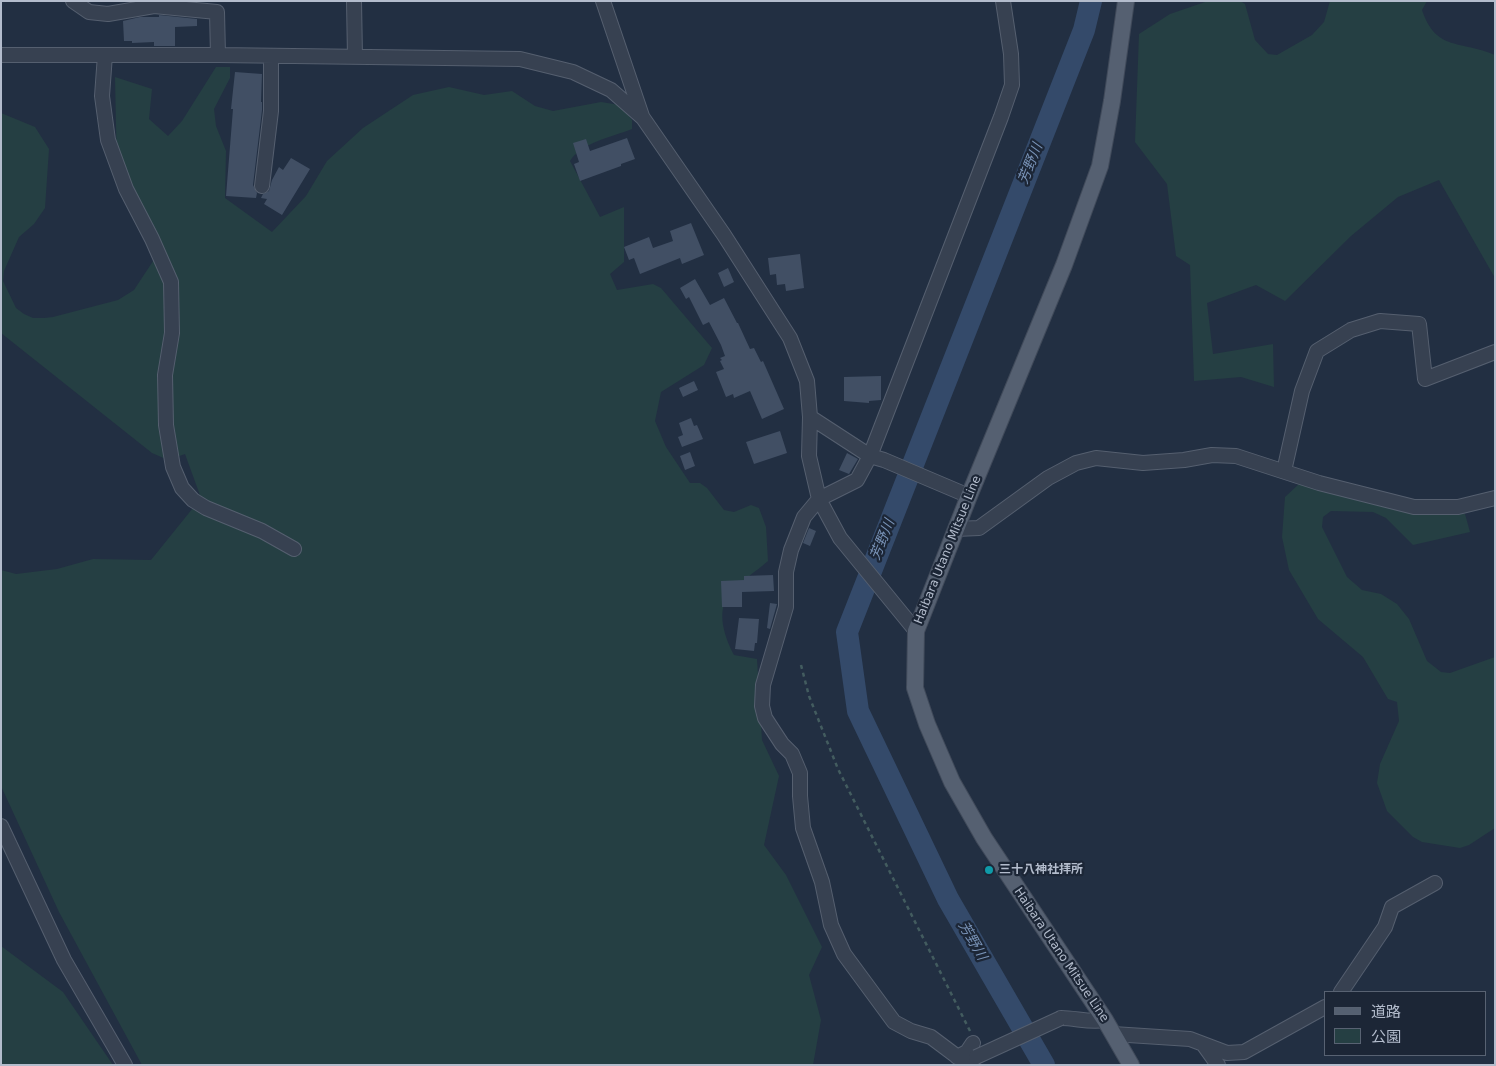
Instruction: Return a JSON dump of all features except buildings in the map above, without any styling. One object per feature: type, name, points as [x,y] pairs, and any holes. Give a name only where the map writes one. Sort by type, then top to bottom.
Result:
[{"type":"main road","name":"Haibara Utano Mitsue Line","points":[[1126,1],[1112,101],[1100,166],[1064,265],[965,494],[956,529],[913,628],[915,688],[927,724],[952,782],[984,838],[1105,1020],[1131,1065]]},
{"type":"street","points":[[73,1],[89,12],[108,14],[154,6],[217,12],[218,55]]},
{"type":"street","points":[[354,1],[355,57]]},
{"type":"street","points":[[603,1],[643,118]]},
{"type":"street","points":[[1002,1],[1011,54],[1012,85],[877,458],[857,480],[819,498],[804,517],[786,572],[786,607],[764,685],[762,706],[765,718],[782,744],[792,754],[800,773],[803,828],[822,882],[831,925],[844,954],[894,1022],[911,1031],[930,1037],[963,1061],[976,1058],[1060,1018],[1094,1022],[1105,1020]]},
{"type":"street","points":[[1,55],[218,55],[520,59],[573,72],[611,90],[643,118],[724,235],[790,338],[807,381],[810,417],[809,456],[819,498],[840,538],[913,628]]},
{"type":"street","points":[[105,55],[102,96],[108,140],[126,189],[152,239],[171,282],[172,332],[164,375],[166,425],[174,467],[182,488],[194,500],[206,508],[262,531],[294,549]]},
{"type":"street","points":[[262,186],[272,110],[271,57]]},
{"type":"street","points":[[1284,471],[1302,392],[1317,351],[1351,330],[1380,321],[1419,324],[1425,379],[1495,352]]},
{"type":"street","points":[[810,417],[877,458],[965,494]]},
{"type":"street","points":[[956,529],[979,528],[1048,478],[1076,463],[1096,458],[1143,463],[1184,460],[1212,455],[1236,456],[1319,483],[1414,507],[1458,507],[1495,498]]},
{"type":"street","points":[[1,826],[64,960],[125,1065]]},
{"type":"street","points":[[1342,991],[1385,927],[1392,907],[1435,883]]},
{"type":"street","points":[[1113,1034],[1190,1039],[1227,1053],[1244,1052],[1324,1008]]},
{"type":"street","points":[[957,1058],[967,1052],[973,1043]]},
{"type":"street","points":[[1203,1044],[1218,1065]]},
{"type":"path","points":[[801,665],[809,696],[838,769],[969,1028],[973,1043]]},
{"type":"green space","points":[[1208,1],[1240,1],[1245,4],[1255,40],[1268,54],[1277,55],[1312,35],[1324,22],[1330,1],[1427,1],[1422,10],[1428,23],[1442,39],[1495,55],[1495,278],[1439,180],[1398,197],[1351,236],[1285,301],[1256,285],[1207,303],[1213,354],[1273,344],[1274,387],[1241,377],[1194,381],[1190,265],[1176,256],[1167,184],[1135,142],[1139,34],[1170,14]]},
{"type":"green space","points":[[216,67],[230,67],[230,78],[214,109],[216,126],[226,151],[225,198],[272,232],[306,196],[327,161],[363,128],[413,95],[449,87],[484,95],[512,91],[535,106],[553,111],[601,102],[620,105],[632,120],[632,129],[582,149],[570,161],[600,217],[624,207],[624,262],[610,274],[617,290],[653,284],[661,288],[712,348],[704,365],[661,392],[655,421],[666,447],[690,483],[700,483],[707,488],[724,510],[734,512],[751,505],[759,508],[766,527],[768,561],[730,593],[725,600],[722,616],[727,641],[734,655],[757,659],[762,740],[779,776],[764,845],[786,875],[822,947],[809,975],[821,1020],[813,1065],[142,1065],[59,912],[1,786],[1,570],[16,574],[57,569],[93,559],[151,560],[201,498],[185,454],[168,460],[152,453],[1,333],[1,113],[35,127],[49,149],[45,208],[34,224],[19,237],[4,271],[3,281],[16,308],[24,314],[33,318],[53,317],[118,300],[134,290],[159,252],[117,172],[115,77],[152,89],[149,119],[168,136],[182,121]]},
{"type":"green space","points":[[1299,484],[1417,514],[1465,514],[1470,532],[1413,545],[1386,518],[1373,512],[1331,511],[1323,517],[1322,527],[1347,577],[1362,590],[1381,594],[1397,604],[1409,619],[1427,661],[1441,672],[1450,673],[1495,657],[1495,828],[1469,845],[1460,848],[1422,842],[1413,837],[1387,811],[1377,783],[1380,764],[1399,721],[1397,702],[1388,699],[1363,657],[1318,619],[1289,570],[1282,537],[1285,497]]},
{"type":"green space","points":[[1,946],[63,992],[113,1065],[1,1065]]},
{"type":"waterway","name":"芳野川","points":[[1044,1065],[948,899],[858,711],[847,632],[1084,30],[1091,1]]},
{"type":"place","name":"三十八神社拝所","points":[[989,870]]}]
